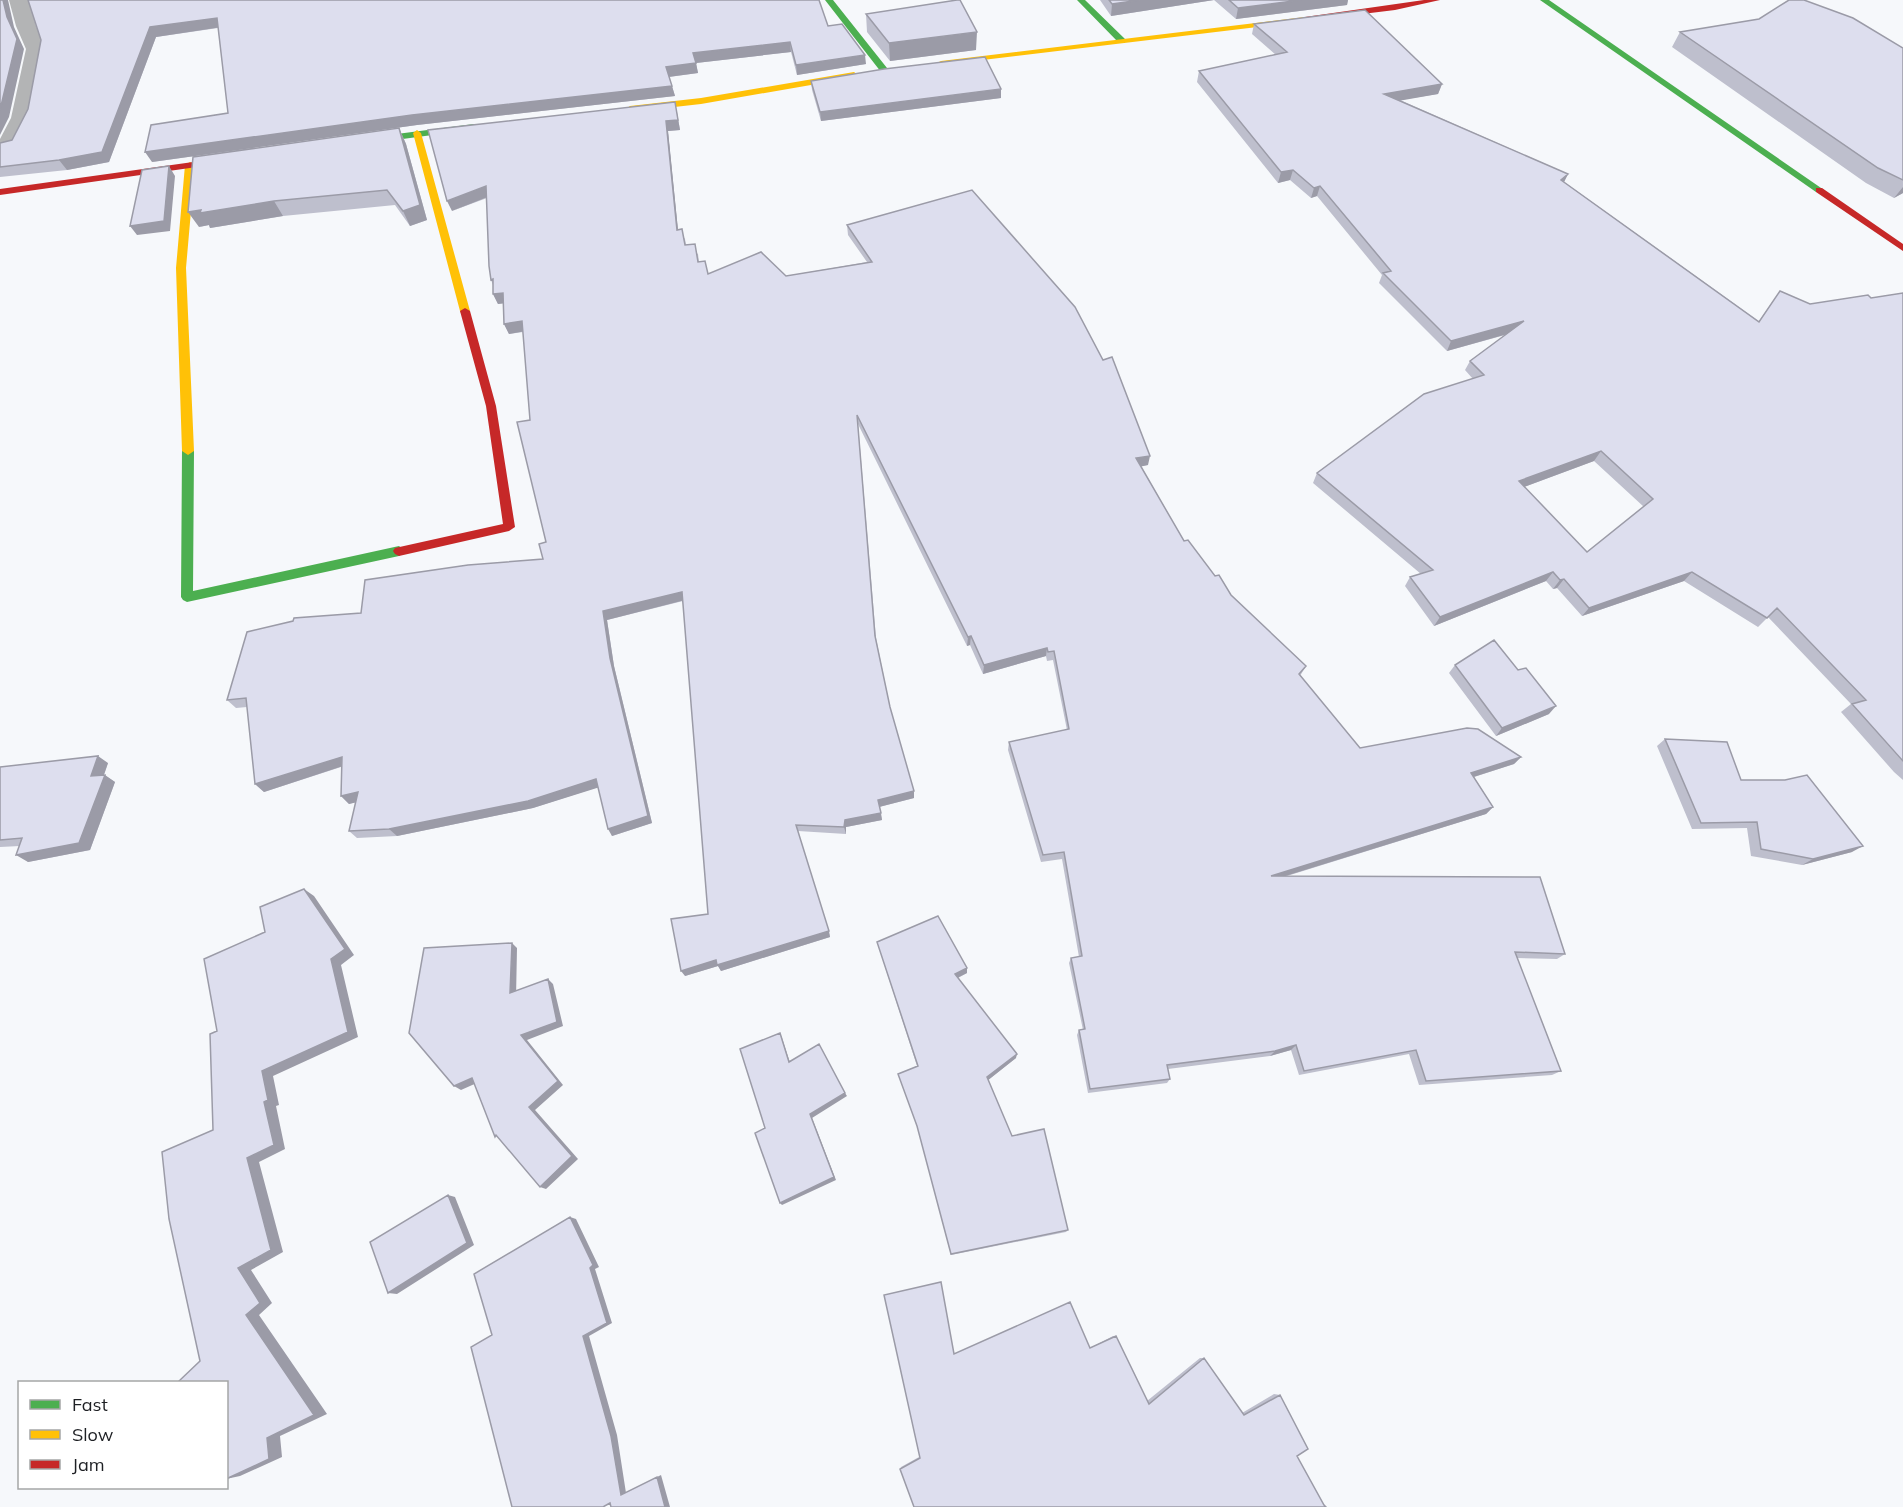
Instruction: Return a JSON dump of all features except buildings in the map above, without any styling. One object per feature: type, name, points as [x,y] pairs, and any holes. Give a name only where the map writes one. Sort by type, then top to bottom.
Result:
[{"type":"street","points":[[0,146],[10,144],[22,118],[36,49],[26,26],[19,0]]},
{"type":"street","points":[[618,111],[701,101],[890,69],[829,0]]},
{"type":"street","points":[[1081,0],[1122,41]]},
{"type":"street","points":[[932,64],[1395,8],[1436,0]]},
{"type":"street","points":[[1544,0],[1903,248]]},
{"type":"street","points":[[349,143],[488,125]]},
{"type":"street","points":[[190,165],[181,268],[188,412],[187,597],[509,527],[491,406],[417,134]]},
{"type":"street","points":[[0,192],[247,157]]},
{"type":"traffic: fast","points":[[829,0],[884,70]]},
{"type":"traffic: fast","points":[[1081,0],[1122,41]]},
{"type":"traffic: fast","points":[[1544,0],[1819,190]]},
{"type":"traffic: fast","points":[[358,142],[474,127]]},
{"type":"traffic: fast","points":[[188,451],[187,597],[399,551]]},
{"type":"traffic: slow","points":[[941,63],[1305,19]]},
{"type":"traffic: slow","points":[[630,109],[701,101],[854,75]]},
{"type":"traffic: slow","points":[[417,133],[465,311]]},
{"type":"traffic: slow","points":[[188,451],[181,268],[190,165]]},
{"type":"traffic: jam","points":[[1305,19],[1395,8],[1436,0]]},
{"type":"traffic: jam","points":[[0,192],[236,159]]},
{"type":"traffic: jam","points":[[1819,190],[1903,248]]},
{"type":"traffic: jam","points":[[399,551],[509,527],[491,406],[465,311]]}]
